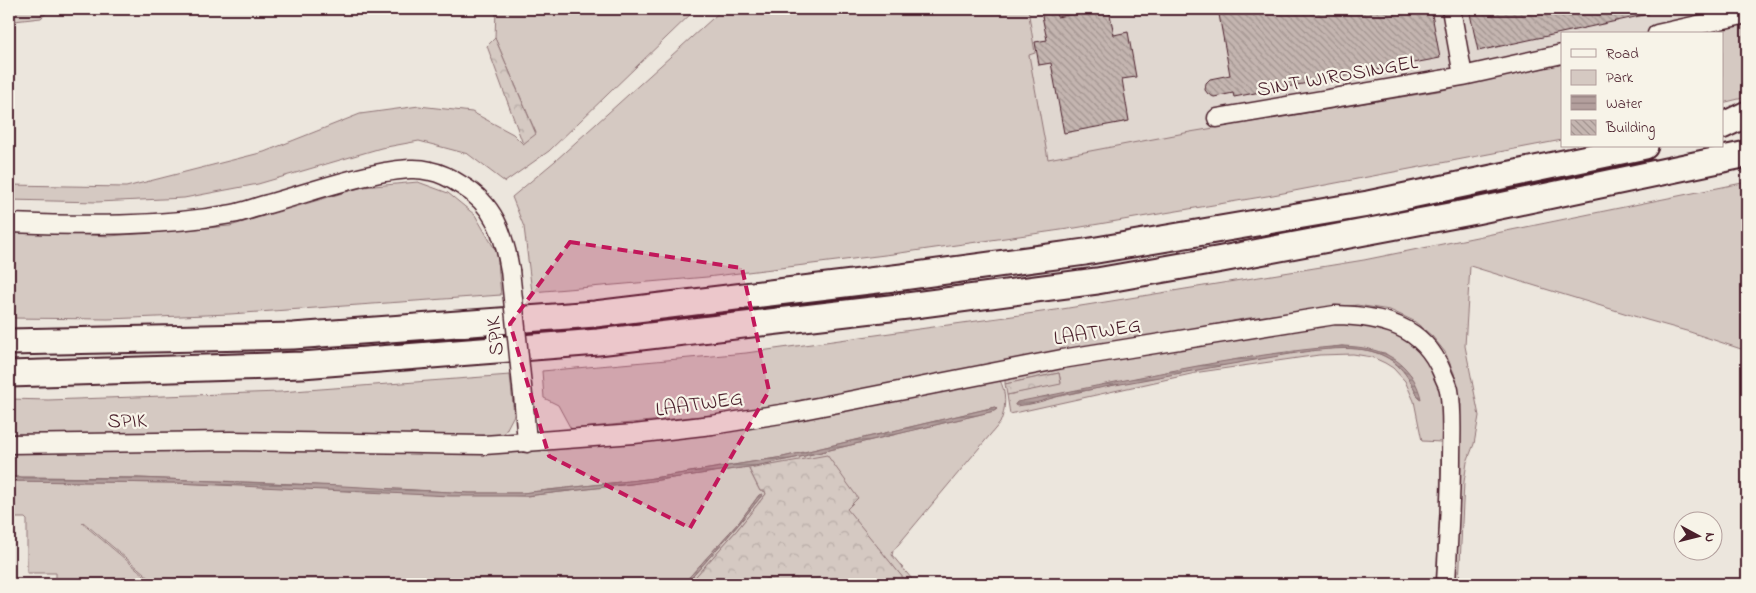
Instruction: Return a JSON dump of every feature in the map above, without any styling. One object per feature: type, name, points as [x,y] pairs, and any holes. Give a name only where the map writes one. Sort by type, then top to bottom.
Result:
[{"type":"highway","points":[[1724,126],[1747,114]]},
{"type":"highway","points":[[1724,127],[1747,123]]},
{"type":"highway","points":[[9,342],[293,336],[595,314],[1085,252],[1368,204],[1635,148]]},
{"type":"highway","points":[[9,374],[302,365],[598,342],[907,306],[1145,273],[1476,211],[1747,154]]},
{"type":"street","points":[[1451,9],[1463,76]]},
{"type":"street","points":[[1666,32],[1747,14]]},
{"type":"street","name":"SINT WIROSINGEL","points":[[1217,118],[1463,76],[1561,54]]},
{"type":"street","name":"SPIK","points":[[9,223],[89,226],[170,223],[233,214],[368,175],[407,169],[430,170],[451,178],[472,191],[488,208],[506,244],[527,443],[484,445],[230,441],[9,444]]},
{"type":"street","name":"LAATWEG","points":[[527,443],[712,425],[787,413],[1062,359],[1335,316],[1362,316],[1405,329],[1426,345],[1438,363],[1448,388],[1452,418],[1446,584]]},
{"type":"highlighted area","points":[[570,242],[742,268],[769,391],[690,528],[549,456],[510,324]]},
{"type":"shaded area","points":[[984,9],[1747,9],[1724,32],[1561,32],[1561,81],[971,175]]},
{"type":"green space","points":[[13,9],[51,9],[41,18],[14,21],[9,179],[9,20],[14,20]]},
{"type":"green space","points":[[496,9],[696,9],[549,151],[505,182],[468,154],[419,141],[381,148],[258,184],[184,198],[97,202],[9,200],[9,185],[126,187],[264,152],[360,114],[419,106],[472,112],[513,134],[523,144],[536,133],[495,38]]},
{"type":"green space","points":[[723,9],[1028,9],[1035,53],[1029,55],[1048,159],[1190,132],[1438,91],[1561,64],[1561,140],[1273,195],[1075,228],[893,254],[707,277],[532,292],[524,227],[512,197],[555,161]]},
{"type":"green space","points":[[1747,22],[1747,97],[1724,103],[1724,32],[1707,32]]},
{"type":"green space","points":[[495,38],[536,134],[523,144],[487,46]]},
{"type":"green space","points":[[418,182],[448,193],[475,215],[497,253],[501,295],[230,314],[108,319],[9,318],[9,231],[110,236],[230,226],[363,187]]},
{"type":"green space","points":[[1747,182],[1747,351],[1470,266],[1465,346],[1479,416],[1474,444],[1467,462],[1464,482],[1459,584],[1453,584],[1461,405],[1454,373],[1445,352],[1432,336],[1414,321],[1390,310],[1357,305],[1249,318],[732,413],[571,429],[558,405],[544,398],[542,371],[746,353],[1056,310],[1364,260]]},
{"type":"green space","points":[[1339,323],[1363,325],[1383,330],[1401,338],[1416,349],[1428,363],[1437,381],[1442,401],[1445,438],[1438,584],[1431,584],[1436,578],[1441,442],[1422,441],[1414,401],[1405,381],[1393,368],[1385,363],[1372,357],[1353,354],[1319,355],[1200,372],[1010,414],[1007,395],[1061,383],[1059,373],[1005,384],[1005,378],[1072,365]],"holes":[[[1342,346],[1385,353],[1411,375],[1419,398],[1407,377],[1397,365],[1385,356],[1349,348],[1302,351]],[[1295,352],[1164,375],[1017,406],[1015,405],[1212,364]]]},
{"type":"green space","points":[[1059,373],[1061,384],[1007,395],[1005,384]]},
{"type":"green space","points":[[510,375],[514,415],[503,436],[9,434],[9,399],[48,400],[280,392]]},
{"type":"green space","points":[[999,379],[1002,384],[1005,401],[1000,423],[893,551],[892,555],[916,584],[908,584],[846,509],[791,462],[749,469],[760,491],[765,491],[766,494],[689,584],[686,584],[738,525],[762,495],[759,495],[740,521],[683,584],[157,584],[83,522],[155,584],[56,584],[56,573],[27,573],[27,520],[25,518],[9,518],[9,481],[176,483],[526,496],[631,484],[755,466],[800,457],[997,409],[995,407],[783,457],[647,479],[522,493],[469,493],[138,478],[9,477],[9,452],[118,448],[457,453]]},
{"type":"green space","points":[[827,455],[858,498],[847,509],[908,584],[689,584],[766,494],[765,491],[760,491],[749,469]]},
{"type":"water","points":[[1342,346],[1374,350],[1400,363],[1414,380],[1421,399],[1403,371],[1392,360],[1365,350],[1335,349],[1303,352],[1212,367],[1067,394],[1027,405],[1015,405],[1017,402],[1219,362]]},
{"type":"water","points":[[995,407],[997,409],[994,411],[755,466],[631,484],[526,496],[450,496],[176,483],[9,481],[9,477],[138,478],[469,493],[522,493],[647,479],[783,457]]},
{"type":"water","points":[[763,494],[738,525],[686,584],[683,584],[740,521],[759,495]]},
{"type":"building","points":[[1055,9],[1057,17],[1098,9],[1109,9],[1114,35],[1128,32],[1136,77],[1122,79],[1129,121],[1064,133],[1051,63],[1039,65],[1035,42],[1047,40],[1041,11]]},
{"type":"building","points":[[1218,9],[1431,9],[1440,58],[1234,97],[1233,93],[1214,97],[1205,90],[1206,83],[1210,79],[1230,75]]},
{"type":"building","points":[[1469,9],[1648,9],[1649,14],[1478,51]]}]
